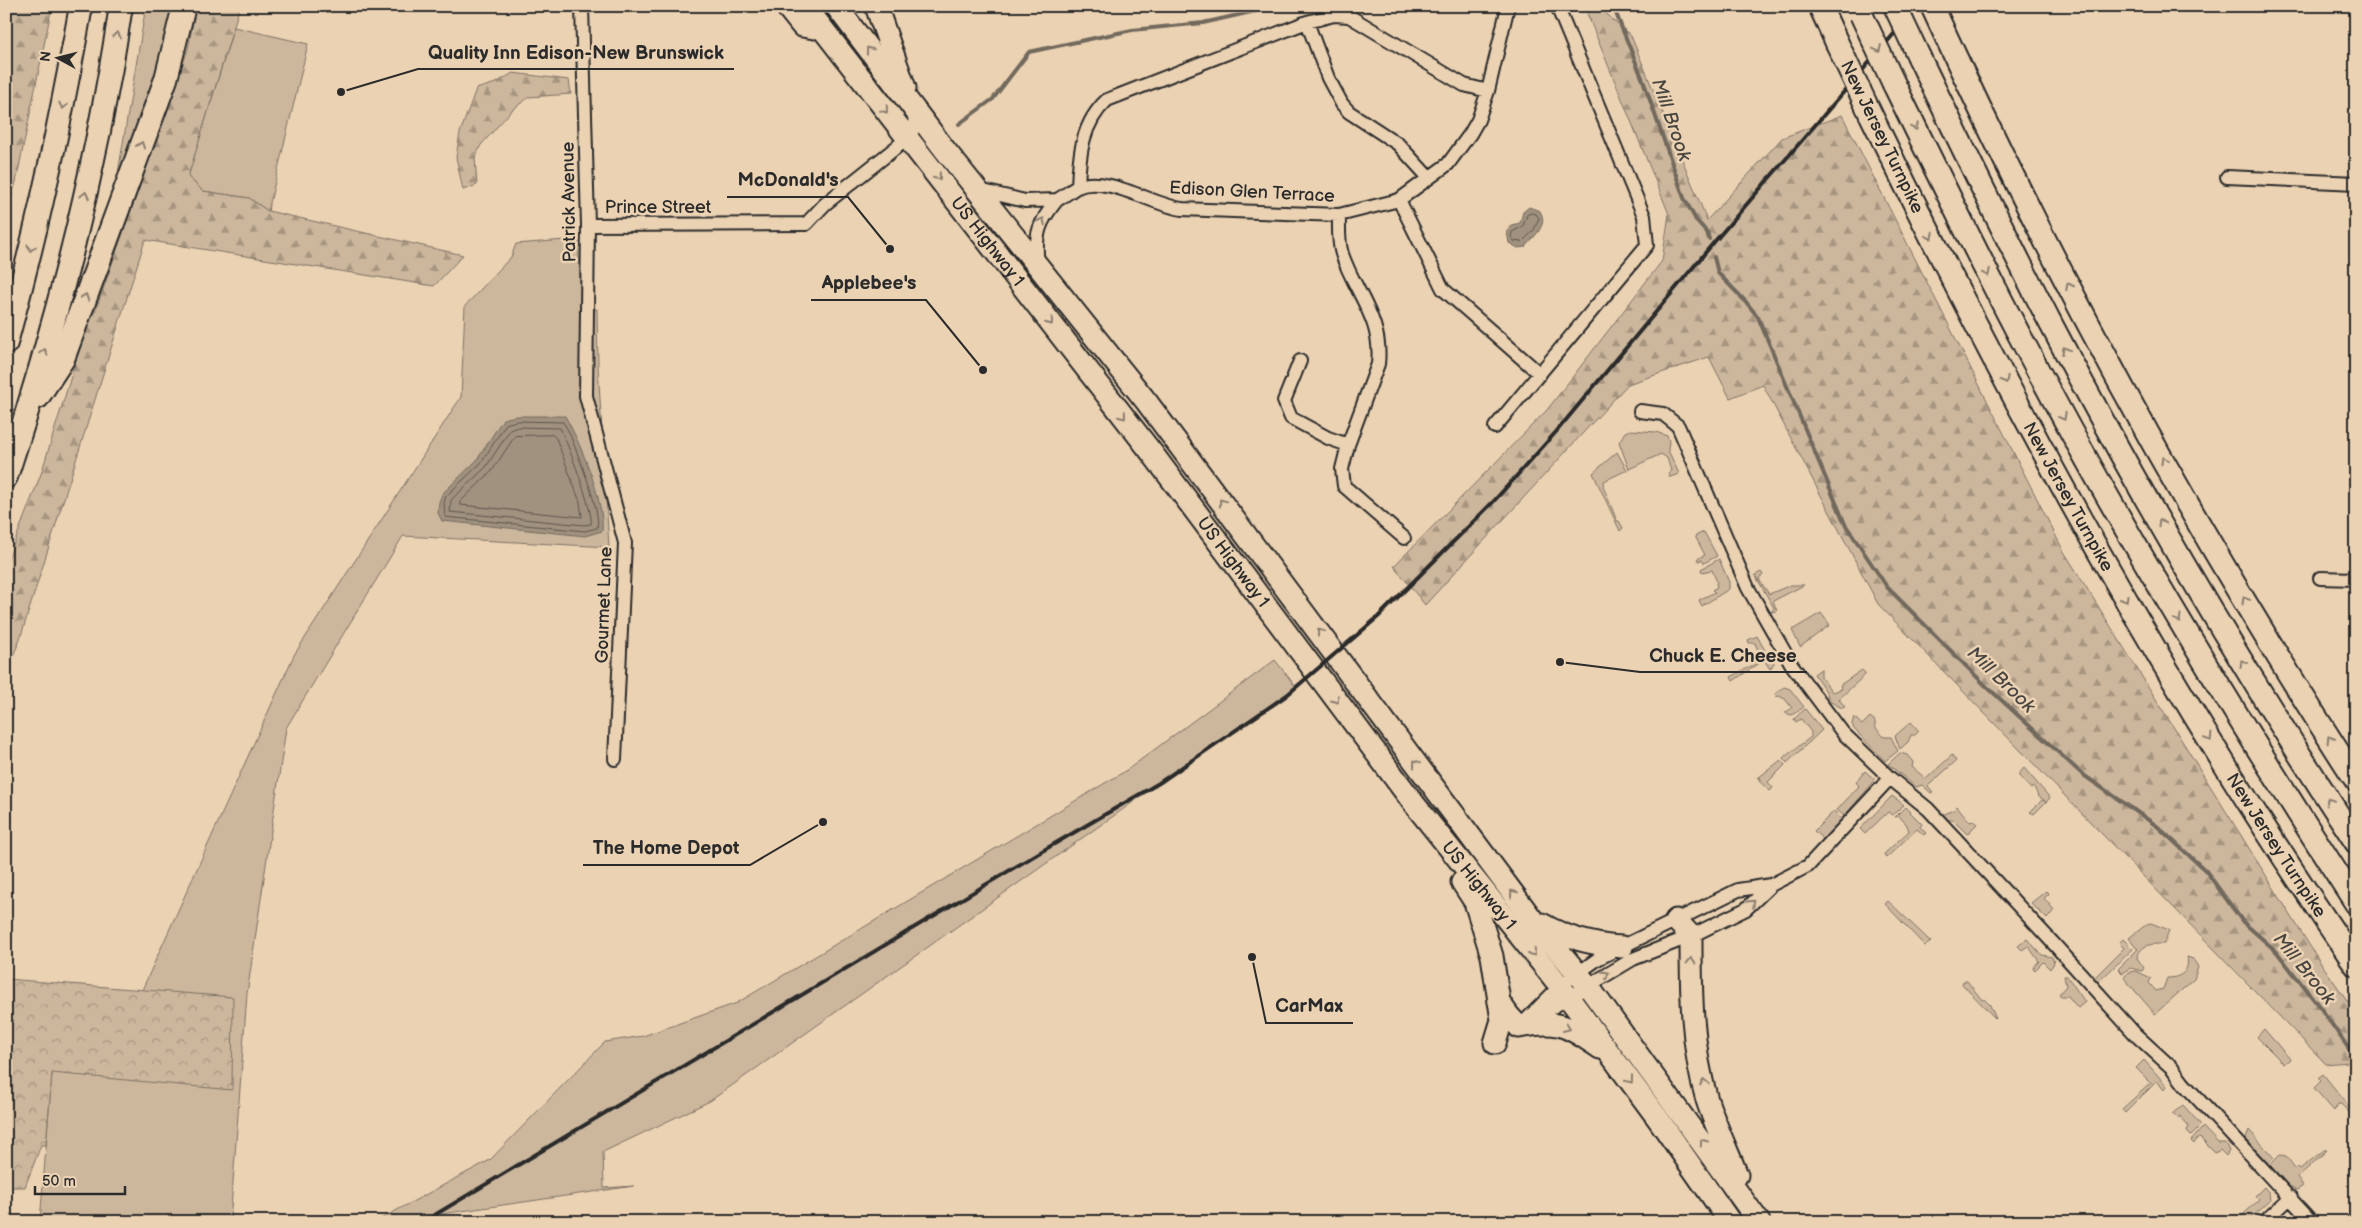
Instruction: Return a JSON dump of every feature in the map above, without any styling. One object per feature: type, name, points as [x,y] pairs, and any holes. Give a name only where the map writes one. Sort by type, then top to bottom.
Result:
[{"type":"highway","points":[[6,343],[43,201],[82,6]]},
{"type":"highway","points":[[6,477],[26,416],[64,283],[108,86],[121,6]]},
{"type":"highway","points":[[26,416],[63,360],[166,79],[184,6]]},
{"type":"highway","points":[[786,6],[802,26],[823,30]]},
{"type":"highway","name":"US Highway 1","points":[[805,6],[1152,453],[1415,805],[1564,992],[1659,1120],[1730,1222]]},
{"type":"highway","points":[[836,6],[912,107],[1039,269],[1152,409],[1532,919],[1583,978],[1755,1216]]},
{"type":"highway","points":[[876,6],[912,107]]},
{"type":"highway","name":"New Jersey Turnpike","points":[[1820,6],[1870,113],[1992,355],[2124,596],[2263,824],[2356,965]]},
{"type":"highway","points":[[1895,6],[2038,299],[2118,448],[2250,675],[2356,842]]},
{"type":"highway","points":[[1932,6],[2023,196],[2143,423],[2212,546],[2356,780]]},
{"type":"highway","name":"New Jersey Turnpike","points":[[1860,10],[1894,84],[2015,327],[2097,477],[2221,692],[2356,904]]},
{"type":"highway","points":[[1415,805],[1475,902],[1492,956],[1502,1020],[1496,1043]]},
{"type":"highway","points":[[1532,919],[1562,936],[1595,945],[1622,947]]},
{"type":"highway","points":[[1676,920],[1691,936],[1691,1006],[1707,1099],[1755,1216]]},
{"type":"highway","points":[[1498,1000],[1508,1016],[1520,1027],[1555,1023],[1574,1031],[1611,1055]]},
{"type":"street","name":"Patrick Avenue","points":[[582,6],[588,225],[586,396]]},
{"type":"street","name":"Edison Glen Terrace","points":[[1039,269],[1036,247],[1038,230],[1045,214],[1057,200],[1078,187],[1097,185],[1124,190],[1162,206],[1182,209],[1339,215],[1399,200],[1448,164],[1460,150],[1478,120],[1488,91],[1508,6]]},
{"type":"street","points":[[1495,427],[1648,245],[1644,216],[1557,6]]},
{"type":"street","points":[[1078,187],[1081,150],[1086,129],[1099,107],[1107,100],[1307,22],[1334,15],[1349,16],[1464,84],[1488,91]]},
{"type":"street","points":[[1307,22],[1328,78],[1342,104],[1350,112],[1398,144],[1429,178]]},
{"type":"street","points":[[908,138],[914,130],[912,107]]},
{"type":"street","name":"Prince Street","points":[[588,225],[806,224],[825,204],[908,138]]},
{"type":"street","points":[[2227,177],[2356,182]]},
{"type":"street","name":"Edison Glen Terrace","points":[[978,190],[1025,201],[1057,200]]},
{"type":"street","points":[[1399,200],[1443,289],[1540,374]]},
{"type":"street","points":[[1339,215],[1342,254],[1372,317],[1378,333],[1380,350],[1374,377],[1348,445],[1342,469],[1344,486],[1404,538]]},
{"type":"street","points":[[1300,361],[1284,401],[1291,418],[1312,430],[1348,445]]},
{"type":"street","name":"Gourmet Lane","points":[[586,396],[625,543],[616,759]]},
{"type":"street","points":[[1640,411],[1663,414],[1678,426],[1748,588],[1792,665],[1843,733],[1890,778],[1928,809],[2054,943],[2136,1035],[2172,1068],[2184,1084],[2291,1197],[2312,1222]]},
{"type":"street","points":[[2320,578],[2356,579]]},
{"type":"street","points":[[1564,992],[1583,978],[1691,936],[1746,909],[1771,885],[1808,866],[1890,778]]},
{"type":"street","points":[[1520,1027],[1583,978],[1599,958],[1738,890],[1771,885]]},
{"type":"street","points":[[2264,1222],[2291,1197]]},
{"type":"green space","points":[[6,6],[52,6],[16,182],[6,218]]},
{"type":"green space","points":[[146,6],[176,6],[146,118],[117,179]]},
{"type":"green space","points":[[196,6],[240,6],[188,177],[203,191],[249,198],[268,211],[463,255],[434,286],[145,240],[19,642],[6,672],[6,564],[41,474],[90,315],[95,312],[188,49]]},
{"type":"green space","points":[[1584,6],[1598,6],[1631,36],[1707,220],[1782,138],[1842,115],[2063,550],[2318,959],[2356,1013],[2356,1071],[2348,1062],[2326,1064],[1878,604],[1763,385],[1730,398],[1709,357],[1628,384],[1425,605],[1394,566],[1547,410],[1662,261],[1669,214]]},
{"type":"green space","points":[[234,27],[308,44],[268,211],[249,198],[203,191],[188,177]]},
{"type":"green space","points":[[513,73],[569,80],[571,94],[529,97],[512,110],[481,145],[475,158],[477,185],[463,190],[456,157],[460,133],[476,89],[496,83]]},
{"type":"green space","points":[[578,239],[582,310],[597,309],[598,366],[609,547],[403,536],[286,728],[247,994],[230,1222],[40,1222],[52,1073],[142,990],[294,655],[461,397],[465,306],[511,257],[516,244]]},
{"type":"green space","points":[[1631,430],[1656,432],[1667,436],[1669,441],[1668,450],[1679,474],[1670,477],[1668,473],[1671,471],[1667,458],[1661,454],[1629,469],[1619,442],[1625,432]]},
{"type":"green space","points":[[1617,452],[1627,470],[1604,481],[1603,486],[1617,521],[1619,521],[1623,528],[1620,531],[1593,473]]},
{"type":"green space","points":[[1704,532],[1717,556],[1704,563],[1702,560],[1698,561],[1697,559],[1705,555],[1695,536]]},
{"type":"green space","points":[[1719,559],[1729,582],[1729,589],[1702,606],[1699,600],[1715,592],[1712,590],[1717,587],[1717,582],[1712,570],[1702,572],[1701,569]]},
{"type":"green space","points":[[1761,572],[1763,575],[1759,578],[1760,581],[1769,594],[1791,585],[1804,585],[1773,601],[1777,611],[1771,612],[1774,608],[1755,575]]},
{"type":"green space","points":[[1821,613],[1830,625],[1800,647],[1792,630]]},
{"type":"green space","points":[[1757,636],[1767,654],[1773,655],[1774,663],[1770,669],[1764,660],[1733,681],[1731,677],[1762,660],[1755,643],[1749,643],[1748,640]]},
{"type":"green space","points":[[1275,660],[1296,687],[710,1101],[603,1152],[604,1188],[634,1186],[434,1215],[424,1222],[375,1222],[490,1160],[605,1042],[643,1036],[737,1003],[1127,770]]},
{"type":"green space","points":[[1821,669],[1821,677],[1832,692],[1842,689],[1840,685],[1862,670],[1866,674],[1839,699],[1845,707],[1842,708],[1829,701],[1827,693],[1814,674]]},
{"type":"green space","points":[[1784,687],[1790,689],[1804,707],[1792,715],[1785,713],[1792,708],[1785,699],[1779,696],[1776,697],[1775,694]]},
{"type":"green space","points":[[1805,709],[1822,730],[1787,763],[1783,758],[1811,737],[1811,732],[1801,719],[1796,722],[1794,719]]},
{"type":"green space","points":[[1854,717],[1862,725],[1870,717],[1875,721],[1875,727],[1884,737],[1891,737],[1898,751],[1885,761],[1854,729],[1852,724]]},
{"type":"green space","points":[[1911,722],[1919,731],[1915,735],[1911,735],[1908,742],[1900,749],[1895,736]]},
{"type":"green space","points":[[1900,753],[1907,755],[1913,762],[1912,767],[1926,779],[1952,755],[1956,761],[1928,786],[1933,792],[1931,793],[1922,785],[1916,787],[1888,764]]},
{"type":"green space","points":[[1781,760],[1785,765],[1768,782],[1773,788],[1770,791],[1759,781],[1761,778],[1758,778]]},
{"type":"green space","points":[[2024,768],[2050,798],[2034,814],[2030,812],[2042,800],[2045,801],[2038,796],[2034,787],[2031,789],[2018,775]]},
{"type":"green space","points":[[1865,771],[1874,779],[1873,783],[1844,816],[1837,810],[1859,786],[1856,782]]},
{"type":"green space","points":[[1892,796],[1904,805],[1892,815],[1888,812],[1865,834],[1860,829]]},
{"type":"green space","points":[[1957,806],[1970,822],[1973,821],[1977,824],[1967,834],[1953,820],[1947,820],[1942,815],[1952,811]]},
{"type":"green space","points":[[1905,807],[1922,824],[1920,827],[1926,833],[1924,835],[1917,829],[1886,858],[1884,854],[1909,831],[1907,825],[1899,816],[1895,817]]},
{"type":"green space","points":[[1834,811],[1842,819],[1823,839],[1814,831]]},
{"type":"green space","points":[[2046,891],[2049,894],[2044,898],[2054,910],[2047,919],[2031,903]]},
{"type":"green space","points":[[1888,901],[1931,942],[1925,946],[1885,904]]},
{"type":"green space","points":[[2151,923],[2169,930],[2164,944],[2147,946],[2141,950],[2137,958],[2144,968],[2142,971],[2130,968],[2122,973],[2118,969],[2138,949],[2129,938]]},
{"type":"green space","points":[[2027,939],[2042,955],[2052,957],[2054,963],[2050,969],[2043,962],[2035,970],[2033,968],[2039,961],[2028,946],[2022,950],[2018,946]]},
{"type":"green space","points":[[2123,939],[2133,949],[2098,982],[2094,978],[2124,948],[2119,943]]},
{"type":"green space","points":[[2187,957],[2193,959],[2198,967],[2194,979],[2155,1014],[2124,978],[2128,972],[2136,971],[2151,978],[2149,983],[2156,991],[2163,989],[2167,978],[2176,977],[2186,970]]},
{"type":"green space","points":[[2064,976],[2067,976],[2085,1002],[2078,1008],[2068,996],[2061,996],[2059,994],[2066,986]]},
{"type":"green space","points":[[6,979],[233,997],[232,1090],[52,1073],[46,1145],[41,1145],[25,1187],[6,1187]]},
{"type":"green space","points":[[1963,981],[1967,981],[1982,1000],[1984,999],[1990,1005],[1996,1019],[1962,984]]},
{"type":"green space","points":[[2264,1029],[2290,1059],[2284,1064],[2257,1037]]},
{"type":"green space","points":[[2144,1060],[2167,1086],[2164,1090],[2157,1081],[2125,1113],[2122,1109],[2151,1083],[2136,1068]]},
{"type":"green space","points":[[2323,1074],[2356,1115],[2356,1120],[2341,1104],[2338,1104],[2334,1111],[2314,1088],[2321,1081],[2318,1078]]},
{"type":"green space","points":[[2183,1105],[2201,1125],[2191,1135],[2187,1131],[2189,1126],[2180,1116],[2179,1118],[2172,1114]]},
{"type":"green space","points":[[2203,1127],[2218,1143],[2225,1143],[2229,1151],[2226,1156],[2220,1150],[2215,1153],[2200,1138],[2194,1144],[2191,1141]]},
{"type":"green space","points":[[2249,1130],[2274,1158],[2268,1163],[2246,1139]]},
{"type":"green space","points":[[2324,1150],[2327,1150],[2297,1178],[2303,1186],[2297,1190],[2289,1186],[2270,1165],[2280,1155],[2286,1156],[2295,1168],[2298,1167],[2300,1169]]},
{"type":"green space","points":[[2264,1187],[2269,1193],[2270,1201],[2247,1222],[2235,1222],[2259,1200],[2255,1196]]},
{"type":"water","points":[[1529,207],[1540,211],[1543,222],[1539,231],[1525,247],[1518,248],[1509,243],[1507,232],[1511,225],[1520,223],[1523,212]]},
{"type":"water","points":[[516,416],[565,416],[578,441],[596,489],[600,504],[602,531],[585,536],[442,521],[438,513],[442,494],[477,460],[503,419]]},
{"type":"waterway","points":[[959,124],[993,99],[1029,52],[1132,30],[1203,23],[1278,6]]},
{"type":"waterway","name":"Mill Brook","points":[[1613,6],[1643,80],[1684,198],[1696,220],[1707,232],[1709,239]]},
{"type":"waterway","name":"Mill Brook","points":[[1714,257],[1718,273],[1758,317],[1845,524],[1887,587],[1986,686],[2082,774],[2157,826],[2206,871],[2243,922],[2276,951],[2322,1010],[2356,1059]]},
{"type":"railway","points":[[423,1222],[1037,854],[1159,783],[1287,695],[1378,617],[1493,502],[1556,432],[1715,241],[1918,6]]},
{"type":"place","name":"Quality Inn Edison-New Brunswick","points":[[341,92]]},
{"type":"place","name":"McDonald's","points":[[890,249]]},
{"type":"place","name":"Applebee's","points":[[983,370]]},
{"type":"place","name":"Chuck E. Cheese","points":[[1560,662]]},
{"type":"place","name":"The Home Depot","points":[[823,822]]},
{"type":"place","name":"CarMax","points":[[1252,957]]}]
